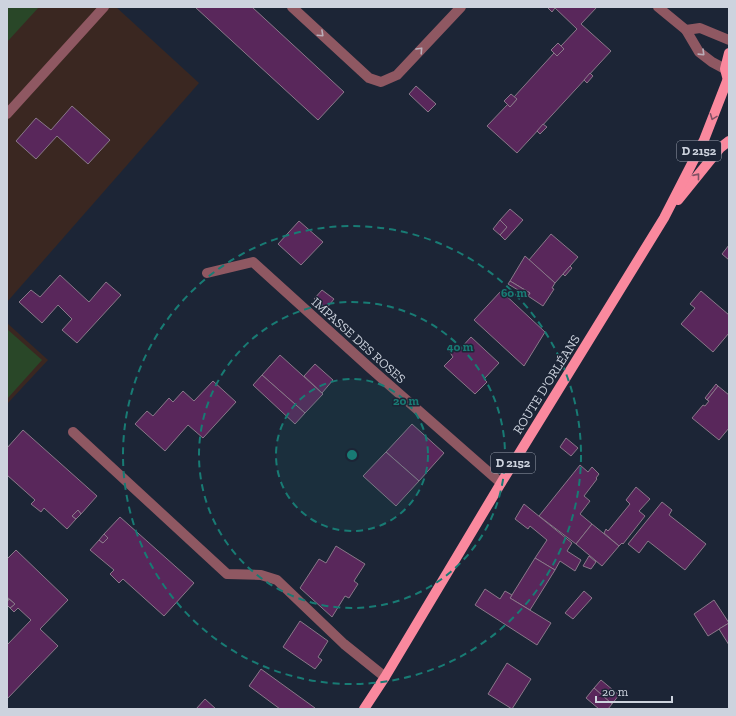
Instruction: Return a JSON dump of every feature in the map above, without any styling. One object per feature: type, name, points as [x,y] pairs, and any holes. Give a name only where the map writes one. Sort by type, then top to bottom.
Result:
[{"type":"main road","points":[[728,83],[726,69],[729,53]]},
{"type":"main road","name":"ROUTE D'ORLÉANS","points":[[364,709],[385,677],[501,483],[664,218],[704,140],[728,83]]},
{"type":"main road","name":"ROUTE D'ORLÉANS","points":[[664,218],[720,148],[729,141]]},
{"type":"street","points":[[7,114],[104,7]]},
{"type":"street","points":[[292,7],[369,78],[381,82],[397,75],[461,7]]},
{"type":"street","points":[[658,7],[686,30],[699,52],[712,62],[726,69]]},
{"type":"street","points":[[686,30],[700,28],[729,40]]},
{"type":"street","name":"IMPASSE DES ROSES","points":[[207,273],[253,262],[370,368],[501,483]]},
{"type":"street","points":[[73,432],[227,574],[261,575],[277,580],[344,644],[385,677]]},
{"type":"shaded area","points":[[7,7],[116,7],[199,83],[7,302]]},
{"type":"shaded area","points":[[7,323],[48,360],[7,404]]},
{"type":"green space","points":[[7,7],[39,7],[7,42]]},
{"type":"green space","points":[[7,329],[42,360],[7,399]]},
{"type":"building","points":[[195,7],[252,7],[344,92],[318,120]]},
{"type":"building","points":[[547,7],[554,7],[555,8],[552,12]]},
{"type":"building","points":[[554,7],[597,7],[581,24],[611,51],[517,153],[487,126],[508,104],[510,107],[517,99],[514,97],[554,53],[557,56],[564,49],[561,46],[577,29]]},
{"type":"building","points":[[558,43],[564,49],[557,56],[551,50]]},
{"type":"building","points":[[590,73],[593,76],[587,83],[584,80]]},
{"type":"building","points":[[416,86],[436,104],[428,112],[409,94]]},
{"type":"building","points":[[511,94],[517,99],[510,107],[504,101]]},
{"type":"building","points":[[72,106],[110,140],[88,164],[57,136],[36,159],[16,141],[36,118],[51,130]]},
{"type":"building","points":[[543,124],[547,127],[540,134],[537,131]]},
{"type":"building","points":[[510,209],[523,220],[505,240],[500,235],[507,227],[500,220]]},
{"type":"building","points":[[500,220],[507,227],[500,235],[493,229]]},
{"type":"building","points":[[299,221],[323,242],[301,265],[278,244]]},
{"type":"building","points":[[551,234],[578,257],[555,283],[529,260]]},
{"type":"building","points":[[729,245],[729,260],[722,254]]},
{"type":"building","points":[[525,256],[555,283],[552,288],[554,289],[543,306],[528,296],[530,293],[510,281]]},
{"type":"building","points":[[570,266],[572,268],[565,276],[563,274]]},
{"type":"building","points":[[60,275],[89,302],[106,282],[121,295],[77,343],[62,330],[72,319],[58,305],[42,323],[19,302],[31,290],[40,297]]},
{"type":"building","points":[[510,281],[530,293],[528,296],[508,284]]},
{"type":"building","points":[[322,290],[334,299],[326,309],[314,299]]},
{"type":"building","points":[[501,291],[545,332],[524,366],[474,320]]},
{"type":"building","points":[[701,291],[729,315],[729,333],[713,352],[681,324],[695,308],[690,304]]},
{"type":"building","points":[[471,337],[499,363],[484,379],[487,382],[475,394],[444,366],[453,357],[449,351],[454,345],[460,349]]},
{"type":"building","points":[[280,355],[323,394],[305,413],[262,375]]},
{"type":"building","points":[[315,364],[333,380],[322,393],[304,376]]},
{"type":"building","points":[[262,375],[305,413],[295,424],[253,385]]},
{"type":"building","points":[[213,381],[236,402],[203,438],[188,425],[165,451],[135,424],[147,411],[153,416],[169,398],[173,402],[183,391],[194,401]]},
{"type":"building","points":[[716,384],[718,386],[707,400],[705,398]]},
{"type":"building","points":[[718,386],[729,395],[729,428],[719,440],[692,418],[703,405],[705,406],[709,401],[707,400]]},
{"type":"building","points":[[412,424],[444,453],[419,481],[386,452]]},
{"type":"building","points":[[23,430],[97,496],[81,514],[78,510],[72,516],[76,519],[67,529],[44,508],[41,512],[31,504],[35,500],[7,475],[7,448]]},
{"type":"building","points":[[566,438],[578,448],[571,456],[560,447]]},
{"type":"building","points":[[386,452],[419,481],[396,506],[363,476]]},
{"type":"building","points":[[580,465],[588,472],[592,467],[599,474],[584,496],[590,501],[580,514],[592,524],[576,544],[539,516]]},
{"type":"building","points":[[636,487],[650,499],[639,511],[645,516],[623,544],[622,543],[619,546],[604,533],[606,529],[608,531],[630,504],[626,500]]},
{"type":"building","points":[[662,502],[672,510],[669,515],[706,544],[685,570],[648,541],[639,553],[628,544]]},
{"type":"building","points":[[524,504],[572,543],[567,551],[581,560],[575,571],[560,561],[555,570],[535,558],[547,540],[530,526],[528,529],[515,519]]},
{"type":"building","points":[[78,510],[81,514],[76,519],[72,516]]},
{"type":"building","points":[[120,517],[194,583],[164,616],[123,579],[119,583],[110,574],[114,570],[90,550],[99,540],[103,543],[108,538],[104,534]]},
{"type":"building","points":[[592,524],[619,546],[602,566],[576,544]]},
{"type":"building","points":[[104,534],[108,538],[103,543],[99,540]]},
{"type":"building","points":[[336,546],[365,564],[354,581],[358,584],[349,598],[345,596],[332,617],[300,588],[319,559],[326,563]]},
{"type":"building","points":[[16,550],[68,600],[40,629],[58,646],[7,699],[7,645],[31,620],[18,608],[14,612],[10,608],[15,604],[7,597],[7,559]]},
{"type":"building","points":[[589,556],[596,562],[591,569],[583,566]]},
{"type":"building","points":[[535,558],[555,570],[530,610],[510,598]]},
{"type":"building","points":[[485,589],[500,599],[505,591],[512,595],[510,598],[551,623],[537,645],[475,605]]},
{"type":"building","points":[[584,591],[592,598],[573,619],[565,613]]},
{"type":"building","points":[[9,599],[15,604],[10,608],[7,605]]},
{"type":"building","points":[[714,600],[729,623],[708,636],[694,614]]},
{"type":"building","points":[[300,621],[328,641],[318,657],[322,660],[315,669],[283,647]]},
{"type":"building","points":[[729,623],[729,645],[719,629]]},
{"type":"building","points":[[507,663],[531,679],[512,709],[488,694]]},
{"type":"building","points":[[261,669],[315,708],[280,709],[249,686]]},
{"type":"building","points":[[601,680],[619,695],[612,704],[594,688]]},
{"type":"building","points":[[594,688],[612,704],[608,709],[599,709],[586,698]]},
{"type":"building","points":[[205,699],[216,709],[196,709]]}]
